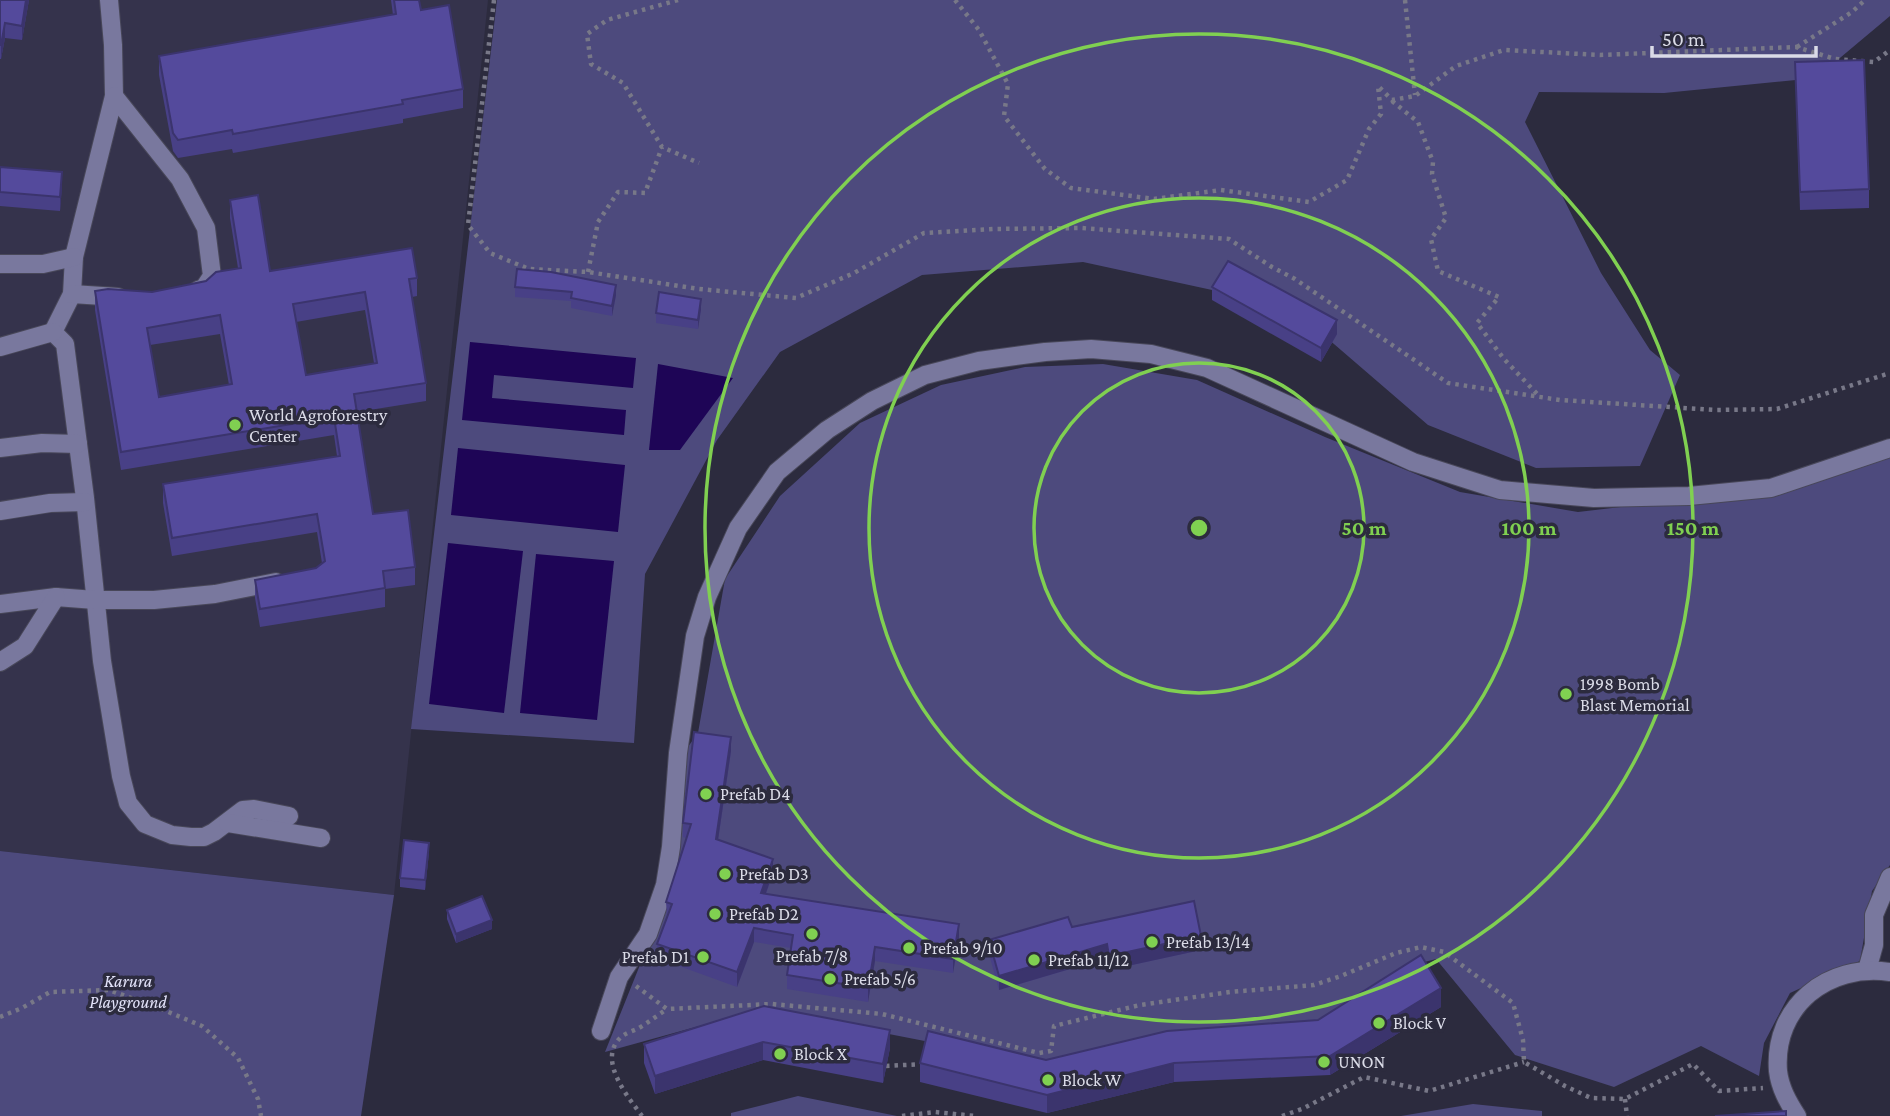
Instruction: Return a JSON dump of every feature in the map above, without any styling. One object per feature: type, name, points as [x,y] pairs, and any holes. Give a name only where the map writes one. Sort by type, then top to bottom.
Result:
[{"type":"lane","points":[[0,347],[53,332],[72,294],[74,257],[114,96],[109,0]]},
{"type":"lane","points":[[114,96],[180,179],[206,228],[212,276],[204,288],[182,294]]},
{"type":"lane","points":[[0,264],[43,264],[74,257]]},
{"type":"lane","points":[[72,294],[136,298]]},
{"type":"lane","points":[[53,332],[65,344],[102,661],[128,803],[145,824],[172,835],[204,837],[228,823],[234,815],[243,810],[254,809],[289,816]]},
{"type":"lane","points":[[601,1031],[619,977],[648,934],[665,885],[678,753],[695,636],[707,597],[738,528],[777,472],[827,430],[872,401],[925,375],[979,361],[1045,352],[1091,349],[1151,354],[1207,368],[1413,463],[1500,490],[1594,498],[1689,496],[1771,488],[1890,448]]},
{"type":"lane","points":[[0,448],[42,443],[78,444]]},
{"type":"lane","points":[[0,511],[50,503],[85,502]]},
{"type":"lane","points":[[0,604],[56,597],[154,600],[215,594],[289,580]]},
{"type":"lane","points":[[0,662],[25,646],[56,597]]},
{"type":"lane","points":[[228,823],[321,838]]},
{"type":"lane","points":[[1867,970],[1874,945],[1874,915],[1890,877]]},
{"type":"lane","points":[[1797,1116],[1785,1098],[1778,1073],[1779,1048],[1786,1023],[1800,1002],[1819,985],[1842,974],[1867,970],[1890,972]]},
{"type":"path","points":[[495,0],[468,225],[490,253],[529,269],[587,272],[699,289],[796,298],[854,273],[924,233],[1081,228],[1229,239],[1295,279],[1448,383],[1541,397],[1716,410],[1777,409],[1890,373]]},
{"type":"path","points":[[678,0],[607,20],[587,34],[591,64],[623,83],[662,147],[699,163]]},
{"type":"path","points":[[955,0],[979,30],[1008,84],[1003,116],[1045,169],[1071,188],[1154,199],[1221,190],[1308,202],[1347,180],[1369,129],[1381,114],[1378,86],[1419,122],[1433,162],[1432,174],[1446,218],[1432,239],[1438,271],[1499,297],[1477,323],[1504,359],[1541,397]]},
{"type":"path","points":[[1405,0],[1415,96]]},
{"type":"path","points":[[1796,47],[1852,12],[1865,0]]},
{"type":"path","points":[[1392,100],[1415,96],[1456,66],[1504,50],[1600,55],[1796,47],[1835,59],[1874,62],[1890,50]]},
{"type":"path","points":[[587,272],[598,222],[618,192],[645,193],[662,147]]},
{"type":"path","points":[[642,1116],[621,1089],[615,1074],[613,1054],[616,1043],[622,1036],[667,1009],[772,1004],[883,1014],[1039,1053],[1051,1051],[1054,1027],[1140,1004],[1230,992],[1314,985],[1396,953],[1421,947],[1444,952],[1513,1003],[1524,1062]]},
{"type":"path","points":[[619,977],[644,990],[667,1009]]},
{"type":"path","points":[[0,1017],[50,992],[109,990],[159,1008],[202,1026],[238,1058],[258,1099],[261,1116]]},
{"type":"path","points":[[1282,1116],[1302,1109],[1364,1077],[1429,1091],[1524,1062],[1591,1098],[1625,1099],[1693,1064],[1720,1091],[1761,1090],[1778,1073]]},
{"type":"path","points":[[886,1066],[925,1064]]},
{"type":"path","points":[[1625,1099],[1626,1116]]},
{"type":"path","points":[[902,1116],[935,1112],[975,1116]]},
{"type":"shaded area","points":[[0,0],[488,0],[394,895],[0,851]]},
{"type":"shaded area","points":[[470,342],[636,358],[633,388],[494,375],[492,398],[626,410],[624,435],[462,420]]},
{"type":"shaded area","points":[[658,364],[733,378],[680,450],[649,450]]},
{"type":"shaded area","points":[[458,448],[625,465],[618,532],[451,515]]},
{"type":"shaded area","points":[[448,543],[523,551],[504,713],[429,704]]},
{"type":"shaded area","points":[[536,554],[614,561],[597,720],[520,713]]},
{"type":"green space","points":[[497,0],[1890,0],[1890,16],[1816,78],[1664,93],[1539,92],[1525,122],[1601,273],[1650,350],[1680,375],[1640,466],[1536,468],[1428,425],[1291,307],[1083,262],[922,275],[780,352],[717,440],[645,574],[634,743],[411,729]]},
{"type":"green space","points":[[1103,364],[1197,380],[1325,437],[1460,492],[1578,512],[1689,499],[1890,452],[1890,865],[1872,891],[1860,961],[1790,993],[1764,1043],[1759,1076],[1701,1046],[1614,1087],[1515,1055],[1436,959],[1413,965],[1323,1023],[1047,1065],[761,1009],[605,1052],[652,935],[685,751],[698,733],[725,579],[780,496],[860,423],[941,385],[1025,367]]},
{"type":"green space","name":"Karura Playground","points":[[0,851],[394,895],[361,1116],[0,1116]]},
{"type":"green space","points":[[798,1096],[897,1116],[731,1116],[731,1113]]},
{"type":"green space","points":[[1473,1104],[1542,1111],[1542,1116],[1401,1116]]},
{"type":"building","points":[[0,0],[26,0],[22,26],[5,23],[1,45],[0,45]]},
{"type":"building","points":[[394,0],[419,0],[421,10],[449,5],[463,89],[402,100],[403,104],[233,134],[232,130],[178,140],[173,133],[159,56],[396,14]]},
{"type":"building","points":[[1864,60],[1869,189],[1800,192],[1795,62]]},
{"type":"building","points":[[0,167],[62,172],[60,197],[0,192]]},
{"type":"building","name":"World Agroforestry Center","points":[[258,195],[270,271],[412,248],[417,278],[409,279],[426,383],[354,394],[373,514],[408,510],[415,567],[383,571],[385,588],[260,609],[255,580],[316,568],[325,561],[317,514],[172,538],[163,484],[340,456],[334,417],[121,452],[95,291],[108,289],[152,292],[206,281],[216,272],[241,268],[230,200]],"holes":[[[365,292],[377,363],[306,375],[293,304]],[[220,315],[232,384],[159,397],[147,328]]]},
{"type":"building","points":[[1228,261],[1337,320],[1321,348],[1212,287]]},
{"type":"building","points":[[517,269],[551,272],[616,285],[612,306],[571,298],[572,292],[515,287]]},
{"type":"building","points":[[659,292],[701,299],[698,320],[656,313]]},
{"type":"building","points":[[694,732],[731,737],[716,839],[773,859],[761,893],[959,924],[953,959],[875,947],[868,988],[787,975],[793,935],[754,928],[737,972],[657,944],[672,904],[666,902],[691,824],[683,823]]},
{"type":"building","points":[[404,840],[429,843],[425,880],[400,878]]},
{"type":"building","points":[[482,896],[492,920],[456,934],[447,910]]},
{"type":"building","points":[[1194,901],[1201,936],[1109,956],[1107,944],[999,976],[989,940],[1068,917],[1072,927]]},
{"type":"building","points":[[1421,955],[1441,988],[1330,1056],[1174,1063],[1047,1095],[920,1063],[928,1031],[1046,1060],[1167,1031],[1318,1020]]},
{"type":"building","points":[[764,1006],[890,1030],[883,1064],[763,1042],[655,1076],[644,1044]]},
{"type":"building","points":[[1786,1111],[1786,1116],[1715,1116]]},
{"type":"place","name":"World Agroforestry Center","points":[[235,425]]},
{"type":"place","name":"1998 Bomb Blast Memorial","points":[[1566,694]]},
{"type":"place","name":"Prefab D4","points":[[706,794]]},
{"type":"place","name":"Prefab D3","points":[[725,874]]},
{"type":"place","name":"Prefab D2","points":[[715,914]]},
{"type":"place","name":"Prefab 7/8","points":[[812,934]]},
{"type":"place","name":"Prefab 13/14","points":[[1152,942]]},
{"type":"place","name":"Prefab 9/10","points":[[909,948]]},
{"type":"place","name":"Prefab D1","points":[[703,957]]},
{"type":"place","name":"Prefab 11/12","points":[[1034,960]]},
{"type":"place","name":"Prefab 5/6","points":[[830,979]]},
{"type":"place","name":"Block V","points":[[1379,1023]]},
{"type":"place","name":"Block X","points":[[780,1054]]},
{"type":"place","name":"UNON","points":[[1324,1062]]},
{"type":"place","name":"Block W","points":[[1048,1080]]}]
